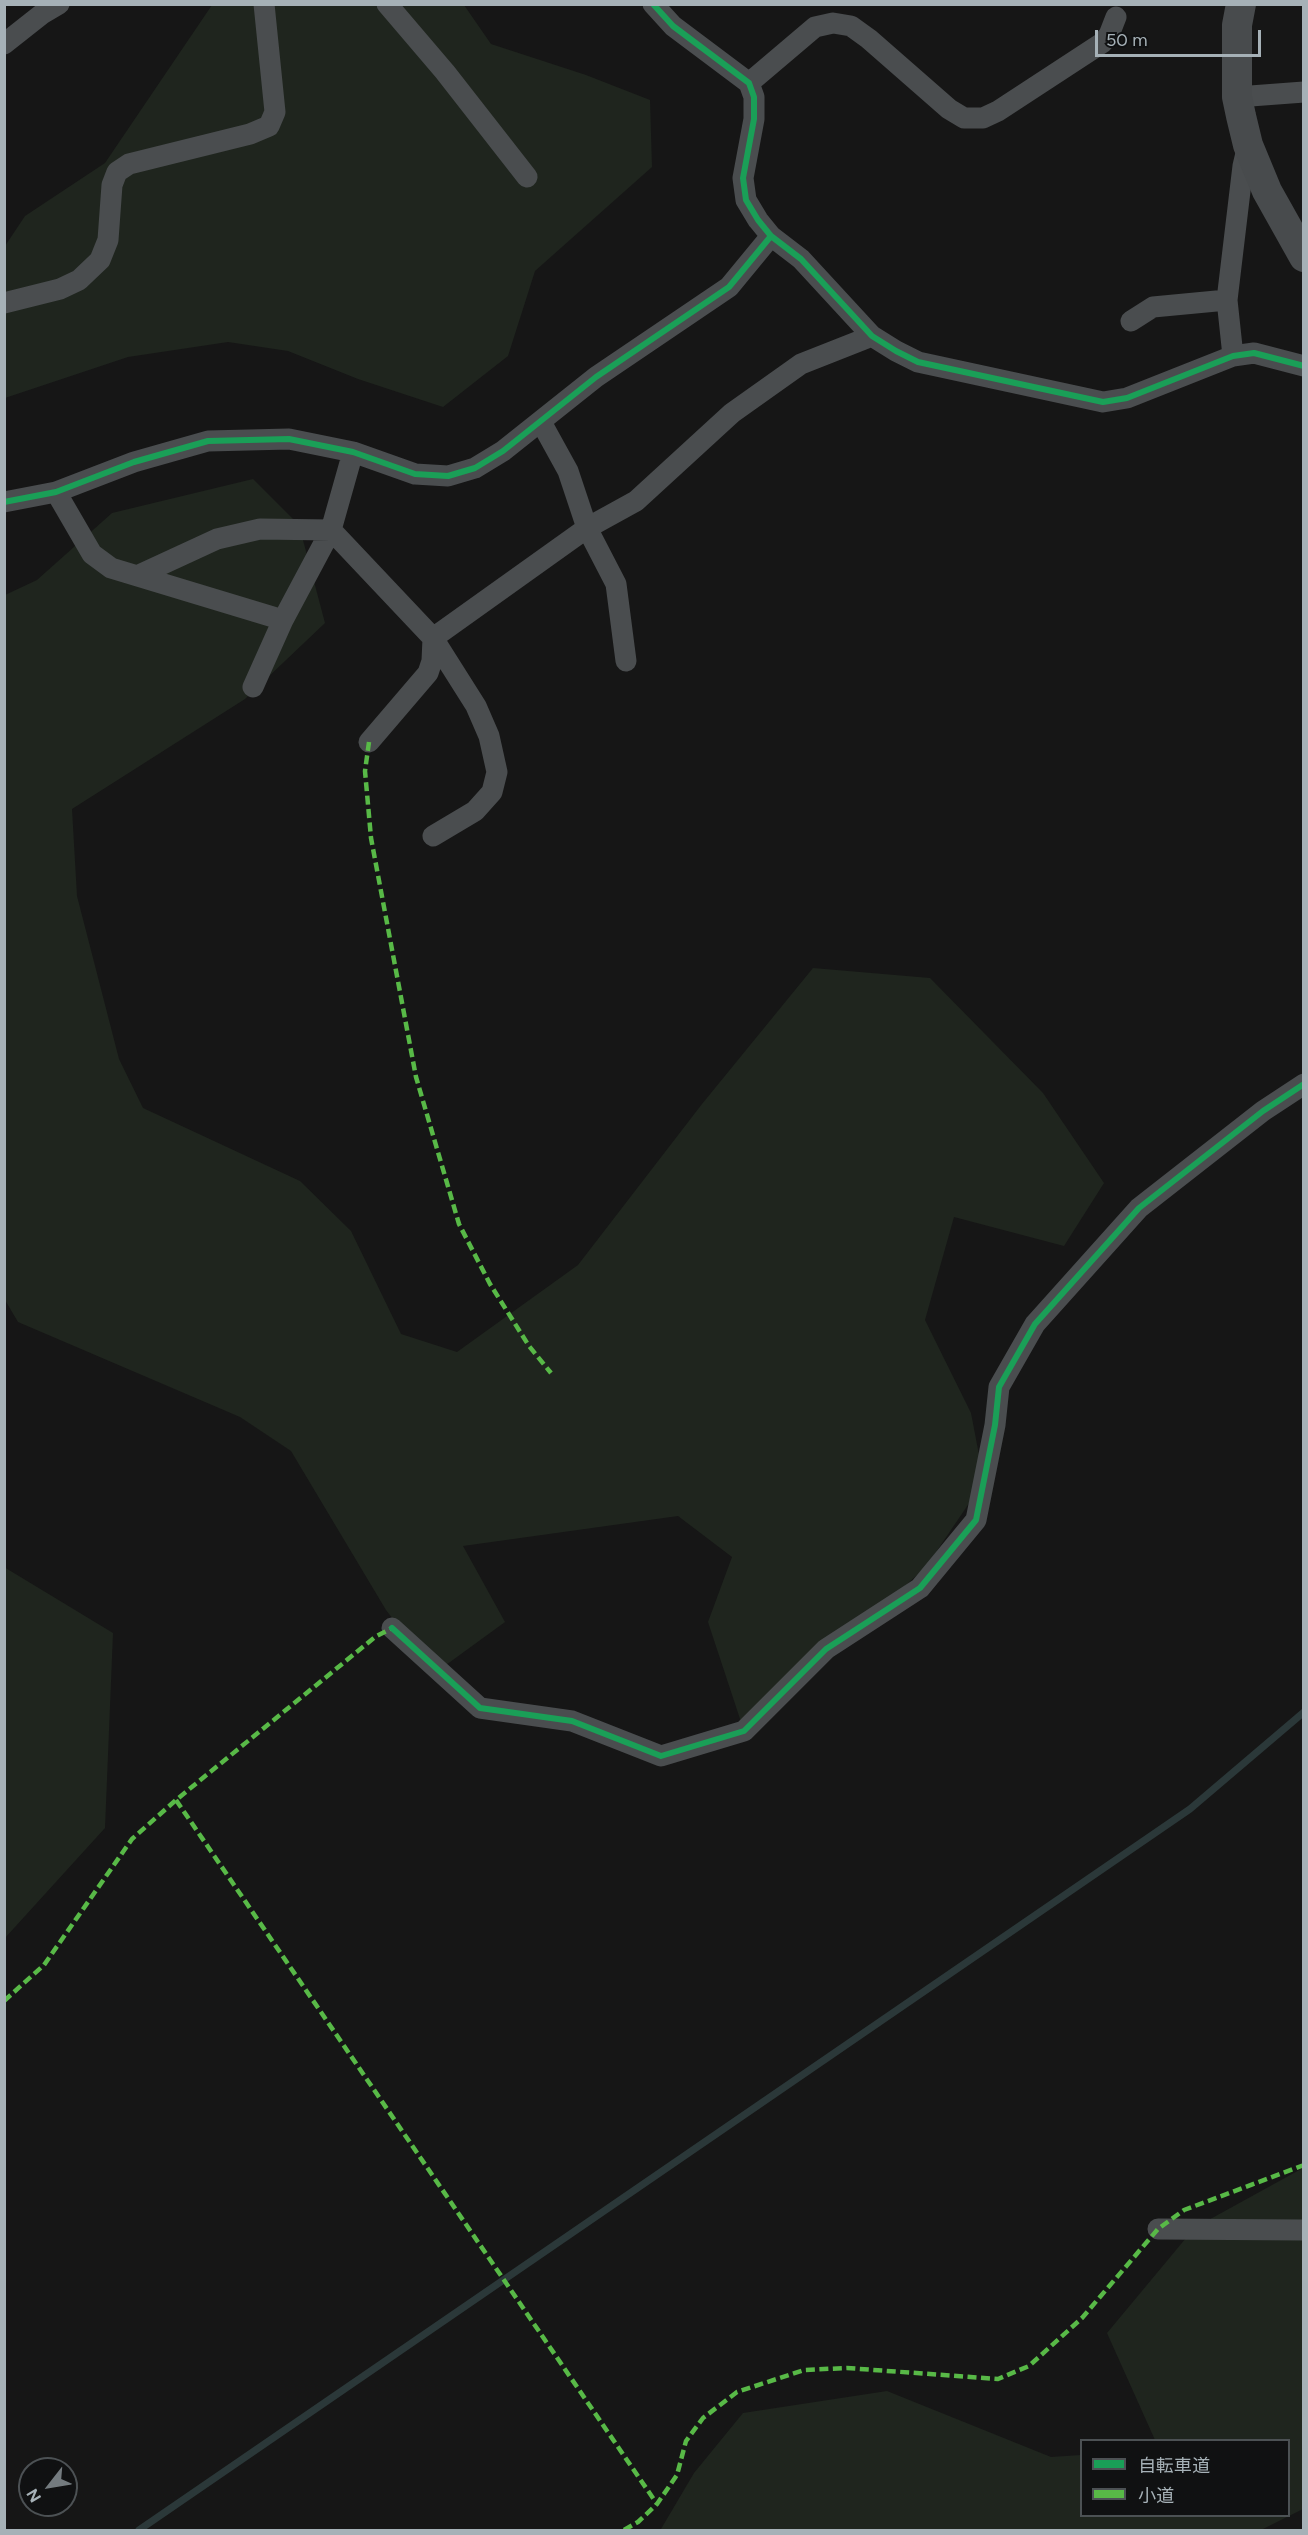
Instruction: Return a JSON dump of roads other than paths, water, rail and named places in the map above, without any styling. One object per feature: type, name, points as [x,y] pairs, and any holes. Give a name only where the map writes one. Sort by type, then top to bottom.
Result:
[{"type":"main road","points":[[1241,4],[1237,25],[1237,97],[1248,145],[1267,191],[1304,257]]},
{"type":"street","points":[[4,44],[42,14],[59,4]]},
{"type":"street","points":[[4,303],[60,289],[79,280],[100,260],[108,240],[112,185],[117,172],[129,164],[250,134],[269,126],[275,112],[264,4]]},
{"type":"street","points":[[387,4],[445,72],[527,177]]},
{"type":"street","points":[[653,4],[673,26],[748,82],[754,97],[754,108],[743,178],[746,200],[771,236],[801,259],[872,336],[918,362],[1103,402],[1127,398],[1233,356],[1254,353],[1304,366]]},
{"type":"street","points":[[748,82],[815,27],[833,23],[851,26],[869,39],[949,109],[964,118],[983,118],[998,111],[1102,43],[1109,35],[1116,17]]},
{"type":"street","points":[[1237,97],[1304,92]]},
{"type":"street","points":[[1233,356],[1227,300],[1243,166],[1248,145]]},
{"type":"street","points":[[4,502],[56,492],[134,462],[208,441],[289,439],[353,452],[415,474],[448,476],[475,468],[541,422],[596,377],[729,287],[771,236]]},
{"type":"street","points":[[1131,321],[1153,307],[1227,300]]},
{"type":"street","points":[[433,638],[587,528],[636,501],[732,413],[801,364],[872,336]]},
{"type":"street","points":[[541,422],[568,471],[587,528],[616,584],[626,661]]},
{"type":"street","points":[[254,687],[283,620],[331,530],[353,452]]},
{"type":"street","points":[[56,492],[92,554],[111,568],[139,574],[283,620]]},
{"type":"street","points":[[139,574],[217,539],[260,529],[331,530],[433,638],[476,706],[489,736],[497,772],[492,792],[475,811],[433,836]]},
{"type":"street","points":[[369,742],[428,673],[432,661],[433,638]]},
{"type":"street","points":[[392,1628],[480,1708],[572,1721],[662,1756],[744,1731],[826,1649],[920,1588],[976,1520],[995,1425],[999,1387],[1035,1324],[1139,1208],[1263,1111],[1304,1084]]},
{"type":"street","points":[[1158,2229],[1304,2230]]},
{"type":"waterway","points":[[139,2530],[1190,1809],[1304,1712]]}]
